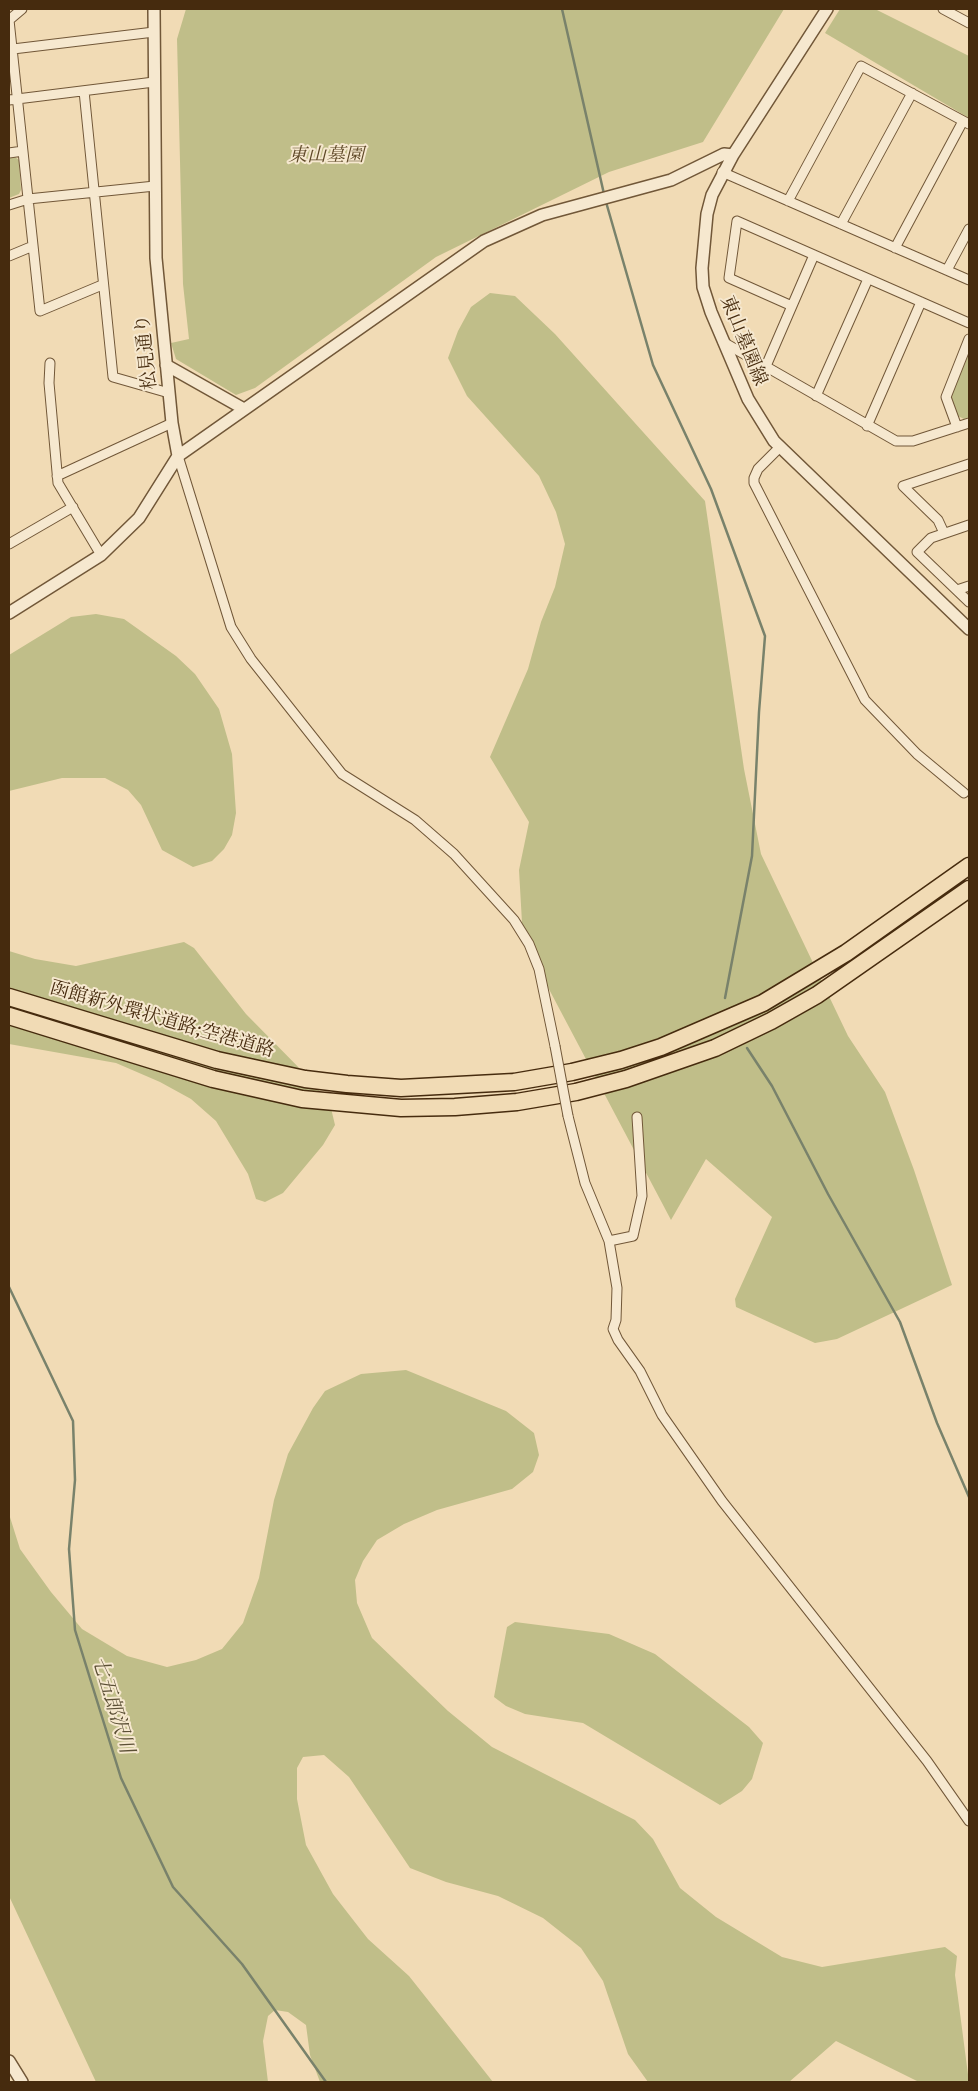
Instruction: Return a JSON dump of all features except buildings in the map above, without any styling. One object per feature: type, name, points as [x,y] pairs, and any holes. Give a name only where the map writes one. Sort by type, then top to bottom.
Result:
[{"type":"highway","name":"函館新外環状道路;空港道路","points":[[9,997],[218,1060],[305,1079],[401,1088],[514,1082],[572,1072],[621,1060],[661,1047],[762,1003],[846,952],[969,866]]},
{"type":"highway","name":"函館新外環状道路;空港道路","points":[[9,1016],[213,1079],[302,1098],[401,1108],[456,1107],[517,1102],[576,1092],[626,1079],[715,1048],[771,1021],[817,995],[969,889]]},
{"type":"street","points":[[22,9],[9,20],[13,49],[13,100],[23,151],[40,311],[102,284]]},
{"type":"street","name":"松見通り","points":[[154,9],[156,258],[172,423],[178,456]]},
{"type":"street","name":"東山墓園線","points":[[827,9],[722,172],[708,206],[702,268],[703,287],[723,342],[756,416],[780,447],[969,629]]},
{"type":"street","points":[[943,9],[969,23]]},
{"type":"street","points":[[13,49],[154,32]]},
{"type":"street","points":[[788,201],[860,66],[966,123],[894,248]]},
{"type":"street","points":[[13,100],[154,82]]},
{"type":"street","points":[[84,91],[102,284],[113,377],[169,393]]},
{"type":"street","points":[[841,224],[912,93]]},
{"type":"street","points":[[9,153],[23,151]]},
{"type":"street","points":[[9,613],[101,555],[139,518],[178,456],[484,241],[542,216],[671,180],[724,154],[732,155]]},
{"type":"street","points":[[722,172],[969,280]]},
{"type":"street","points":[[9,205],[28,199],[155,186]]},
{"type":"street","points":[[792,306],[728,278],[736,220],[969,323]]},
{"type":"street","points":[[947,270],[969,229]]},
{"type":"street","points":[[9,256],[33,246]]},
{"type":"street","points":[[766,366],[814,255]]},
{"type":"street","points":[[816,396],[868,279]]},
{"type":"street","points":[[867,426],[921,302]]},
{"type":"street","points":[[957,427],[946,397],[969,339]]},
{"type":"street","points":[[723,342],[890,439],[907,442],[969,423]]},
{"type":"street","points":[[50,363],[49,383],[58,483],[101,555]]},
{"type":"street","points":[[166,365],[244,409]]},
{"type":"street","points":[[57,476],[172,423]]},
{"type":"street","points":[[780,447],[758,469],[754,483],[865,700],[917,754],[964,793]]},
{"type":"street","points":[[178,456],[231,627],[251,659],[342,774],[415,820],[454,854],[514,920],[529,944],[539,969],[568,1116],[586,1183],[609,1241],[617,1288],[616,1320],[613,1329],[618,1340],[640,1371],[662,1415],[722,1501],[921,1753],[969,1821]]},
{"type":"street","points":[[944,533],[938,520],[903,486],[969,464]]},
{"type":"street","points":[[9,544],[73,507]]},
{"type":"street","points":[[969,525],[931,538],[917,552],[969,602]]},
{"type":"street","points":[[957,590],[969,586]]},
{"type":"street","points":[[609,1241],[633,1236],[635,1228],[642,1196],[637,1117]]},
{"type":"street","points":[[9,2061],[22,2082]]},
{"type":"green space","name":"東山墓園","points":[[186,9],[784,9],[703,142],[609,172],[436,257],[255,388],[236,395],[176,359],[171,343],[189,339],[183,284],[177,39]]},
{"type":"green space","points":[[840,9],[875,9],[969,56],[969,118],[825,33]]},
{"type":"green space","points":[[15,157],[19,160],[21,190],[19,194],[9,198],[9,158]]},
{"type":"green space","points":[[490,293],[515,296],[555,334],[705,501],[744,769],[761,854],[848,1036],[885,1092],[914,1170],[952,1285],[837,1339],[815,1343],[736,1307],[735,1299],[772,1217],[706,1159],[671,1220],[523,940],[519,870],[529,822],[490,757],[528,669],[541,622],[555,587],[565,544],[556,512],[539,476],[467,396],[448,358],[458,331],[471,307]]},
{"type":"green space","points":[[969,353],[969,417],[964,419],[958,416],[951,396]]},
{"type":"green space","points":[[96,614],[124,619],[176,656],[195,674],[219,709],[232,754],[236,813],[232,835],[224,849],[212,861],[193,867],[162,850],[141,805],[128,790],[105,778],[62,778],[9,791],[9,655],[71,617]]},
{"type":"green space","points":[[184,942],[194,948],[246,1014],[311,1080],[330,1104],[335,1125],[323,1145],[283,1193],[265,1202],[256,1199],[248,1174],[216,1121],[191,1099],[160,1082],[116,1063],[9,1044],[9,951],[35,959],[76,966]]},
{"type":"green space","points":[[406,1370],[506,1411],[534,1433],[539,1455],[533,1472],[512,1489],[437,1510],[404,1524],[377,1540],[363,1561],[355,1580],[357,1603],[372,1638],[448,1711],[492,1747],[635,1820],[653,1839],[680,1888],[716,1917],[782,1957],[822,1967],[945,1947],[957,1956],[955,1975],[969,2082],[919,2082],[836,2041],[789,2082],[648,2082],[628,2054],[603,1981],[581,1948],[543,1918],[498,1896],[446,1882],[410,1868],[349,1777],[324,1755],[303,1757],[297,1768],[297,1799],[306,1845],[333,1894],[368,1939],[409,1976],[493,2082],[320,2082],[310,2055],[306,2025],[288,2012],[275,2010],[268,2016],[263,2041],[268,2082],[96,2082],[9,1896],[9,1514],[20,1549],[51,1592],[82,1629],[127,1656],[167,1667],[196,1660],[222,1649],[243,1623],[259,1578],[274,1500],[288,1454],[313,1408],[325,1391],[361,1374]]},
{"type":"green space","points":[[515,1622],[609,1634],[655,1654],[749,1727],[763,1743],[752,1779],[742,1791],[720,1805],[583,1723],[525,1714],[506,1706],[494,1697],[507,1627]]},
{"type":"waterway","points":[[562,9],[604,194]]},
{"type":"waterway","points":[[606,202],[653,365],[711,489],[765,636],[759,712],[752,856],[725,998]]},
{"type":"waterway","points":[[747,1048],[772,1086],[828,1194],[900,1322],[937,1423],[969,1497]]},
{"type":"waterway","name":"七五郎沢川","points":[[9,1287],[73,1421],[75,1480],[69,1549],[75,1630],[121,1778],[173,1887],[242,1964],[326,2082]]}]
